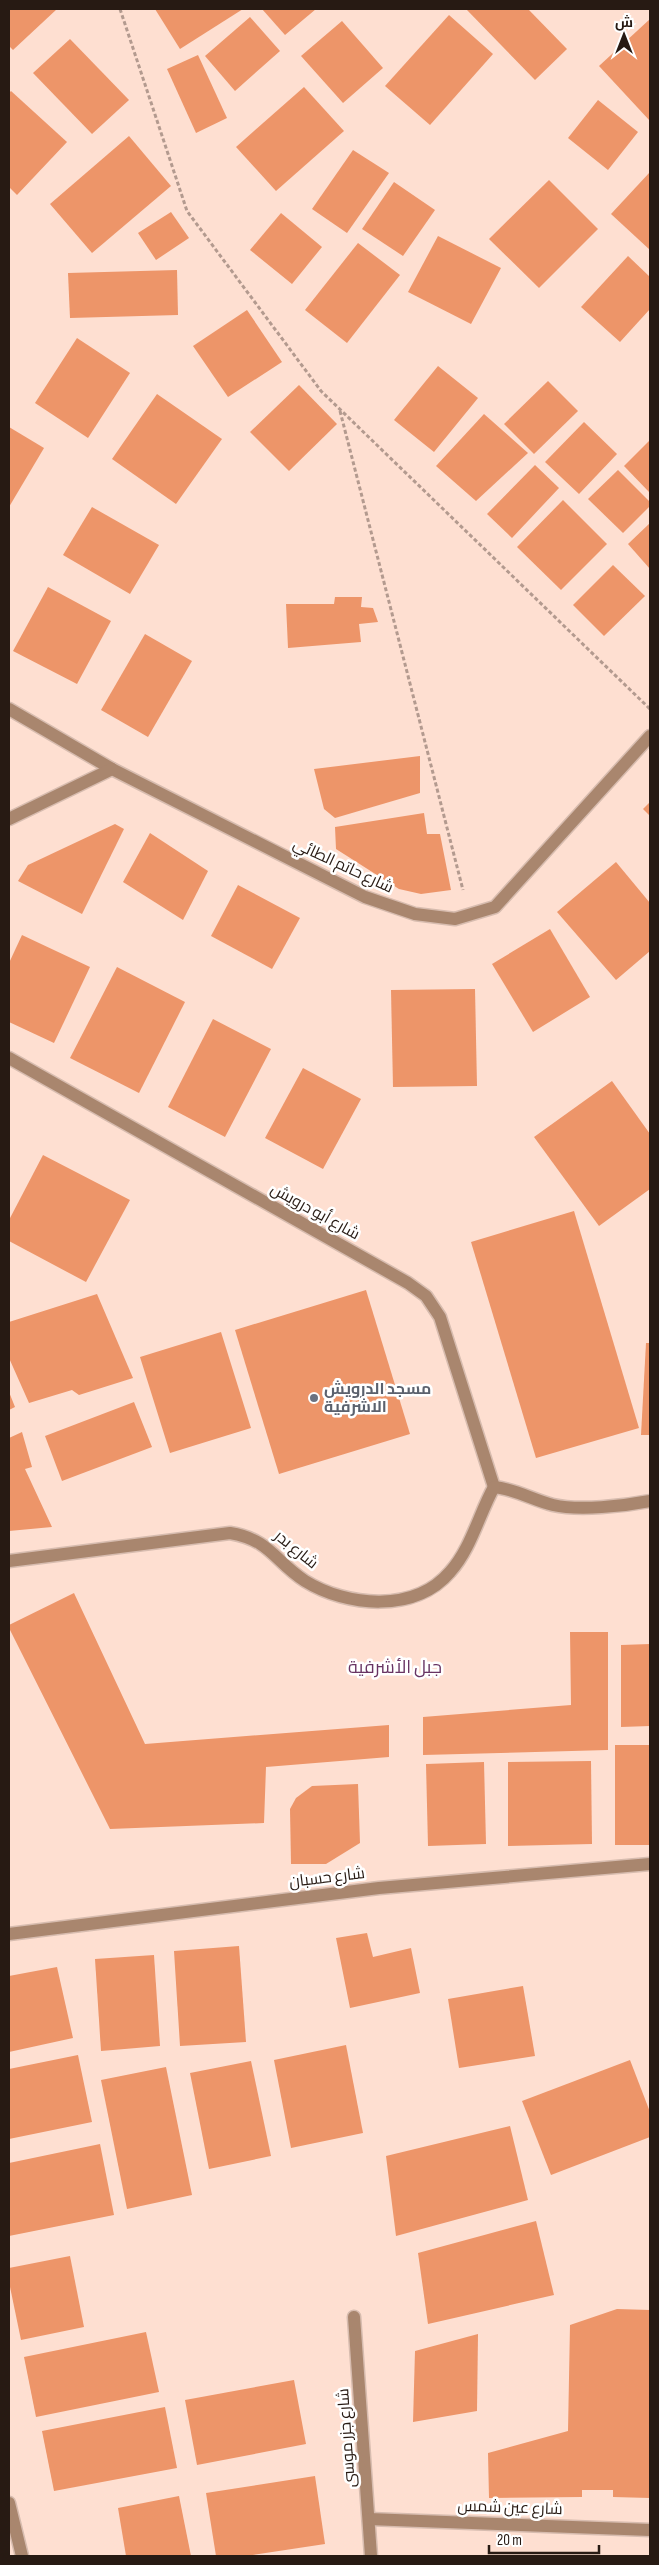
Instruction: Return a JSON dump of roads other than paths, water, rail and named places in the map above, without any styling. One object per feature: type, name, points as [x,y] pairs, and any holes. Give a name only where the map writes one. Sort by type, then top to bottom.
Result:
[{"type":"street","name":"شارع حاتم الطائي","points":[[9,709],[112,769],[365,897],[416,914],[455,919],[495,906],[650,736]]},
{"type":"street","points":[[9,819],[112,769]]},
{"type":"street","name":"شارع أبو درويش","points":[[9,1058],[408,1283],[426,1296],[440,1317],[453,1353],[494,1487]]},
{"type":"street","points":[[494,1487],[504,1488],[555,1505],[598,1506],[650,1501]]},
{"type":"street","name":"شارع بدر","points":[[9,1561],[230,1533],[247,1536],[263,1544],[306,1581],[336,1595],[374,1602],[413,1598],[427,1591],[450,1572],[467,1545],[494,1487]]},
{"type":"street","name":"شارع حسبان","points":[[9,1934],[379,1888],[650,1864]]},
{"type":"street","name":"شارع جزر موسى","points":[[354,2317],[371,2556]]},
{"type":"street","points":[[9,2503],[22,2556]]},
{"type":"street","name":"شارع عين شمس","points":[[369,2519],[650,2530]]},
{"type":"place","name":"مسجد الدرويش الاشرفية","points":[[314,1398]]},
{"type":"district","name":"جبل الأشرفية","points":[[395,1667]]}]
